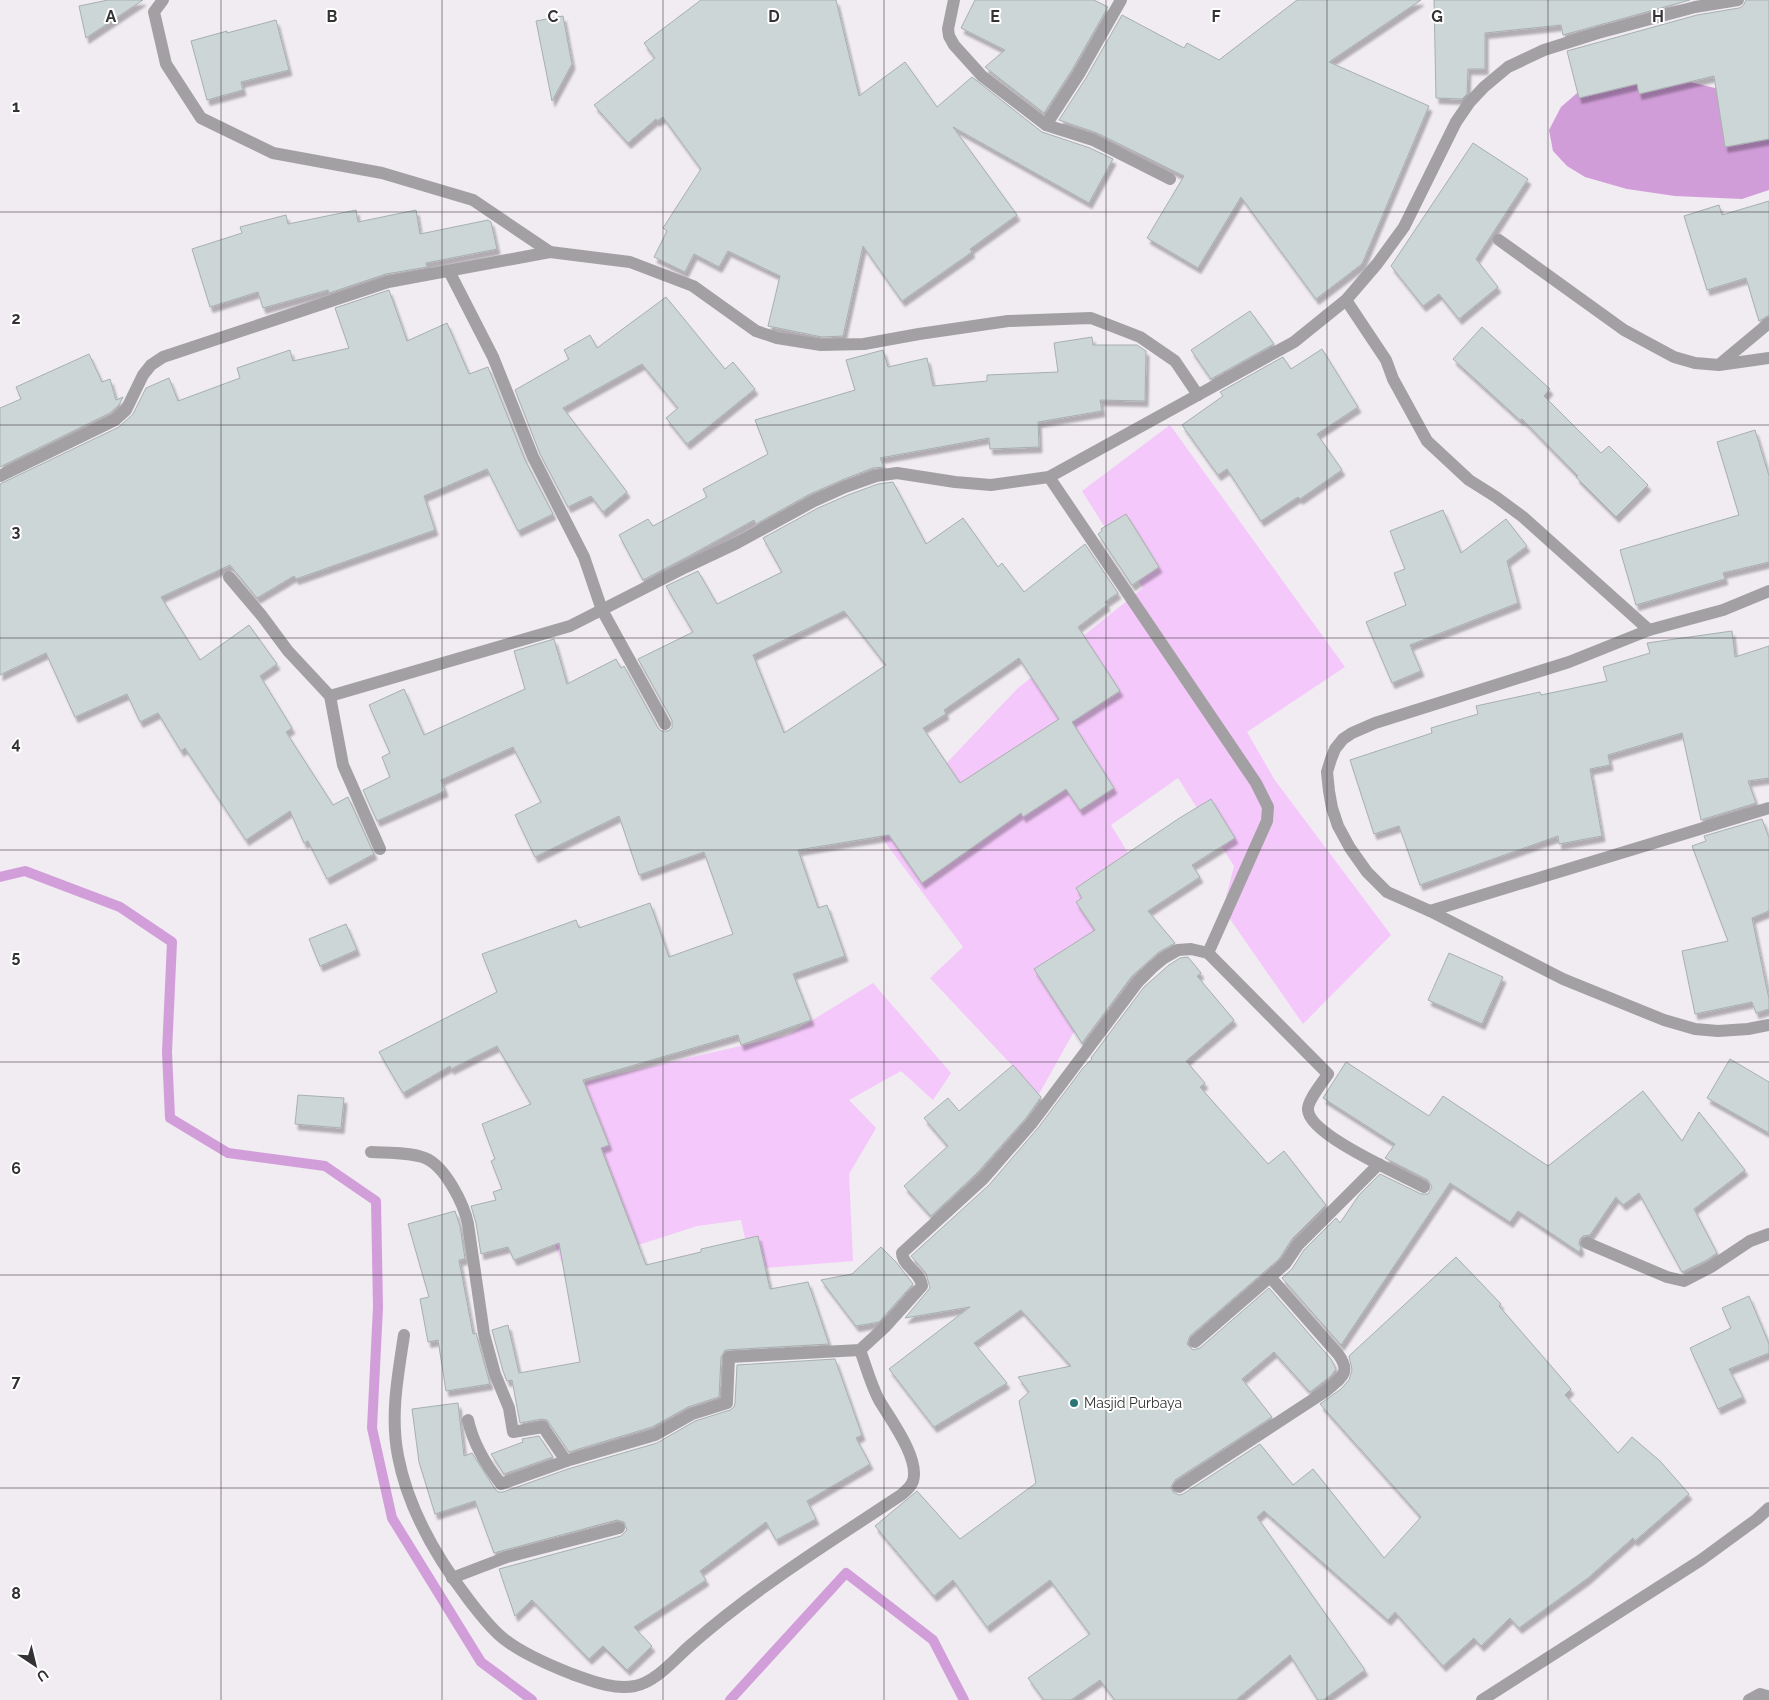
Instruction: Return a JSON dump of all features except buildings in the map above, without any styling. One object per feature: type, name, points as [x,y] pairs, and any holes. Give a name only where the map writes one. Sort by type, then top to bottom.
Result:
[{"type":"street","points":[[163,0],[154,12],[166,64],[201,118],[273,153],[382,174],[472,200],[550,252]]},
{"type":"street","points":[[954,0],[948,28],[954,44],[982,76],[1046,125],[1093,140],[1170,179]]},
{"type":"street","points":[[1046,125],[1080,74],[1121,0]]},
{"type":"street","points":[[330,696],[570,626],[737,543],[814,502],[845,487],[876,476],[897,473],[954,482],[991,485],[1049,477],[1294,342],[1346,300],[1377,264],[1404,227],[1456,122],[1469,103],[1484,87],[1508,67],[1544,50],[1598,33],[1694,8],[1738,0]]},
{"type":"street","points":[[1499,240],[1624,330],[1674,357],[1695,363],[1719,365],[1769,358]]},
{"type":"street","points":[[0,476],[115,420],[126,410],[143,375],[151,365],[163,357],[388,282],[550,252],[630,262],[693,286],[756,331],[777,338],[821,345],[864,344],[1008,321],[1091,318],[1140,337],[1175,361],[1198,395]]},
{"type":"street","points":[[449,271],[493,357],[533,457],[584,557],[602,610],[665,724]]},
{"type":"street","points":[[1346,300],[1386,360],[1393,379],[1427,441],[1469,480],[1523,517],[1649,630]]},
{"type":"street","points":[[1719,365],[1769,323]]},
{"type":"street","points":[[1049,477],[1256,783],[1268,807],[1267,821],[1259,841],[1208,953]]},
{"type":"street","points":[[229,577],[288,651],[330,696],[343,765],[380,849]]},
{"type":"street","points":[[1769,591],[1723,610],[1649,630],[1569,662],[1375,723],[1343,739],[1335,749],[1327,772],[1332,808],[1338,826],[1350,848],[1368,872],[1387,892],[1430,911],[1562,979],[1664,1020],[1695,1029],[1718,1031],[1748,1029],[1769,1024]]},
{"type":"street","points":[[1430,911],[1769,808]]},
{"type":"street","points":[[468,1420],[470,1433],[477,1448],[501,1484],[566,1461],[655,1435],[692,1414],[727,1402],[729,1356],[860,1350],[886,1326],[922,1286],[921,1279],[904,1260],[902,1253],[983,1179],[1032,1123],[1138,982],[1158,963],[1178,950],[1191,949],[1208,953],[1328,1074],[1309,1103],[1308,1110],[1311,1120],[1330,1138],[1424,1187]]},
{"type":"street","points":[[371,1152],[425,1158],[438,1168],[455,1190],[465,1208],[484,1334],[495,1374],[509,1408],[513,1432],[543,1427],[566,1461]]},
{"type":"street","points":[[1196,1342],[1285,1264],[1298,1245],[1379,1164]]},
{"type":"street","points":[[1587,1243],[1667,1277],[1684,1281],[1711,1267],[1750,1241],[1769,1234]]},
{"type":"street","points":[[1179,1487],[1326,1391],[1346,1369],[1344,1362],[1338,1354],[1270,1277]]},
{"type":"street","points":[[404,1335],[396,1388],[394,1430],[398,1457],[409,1495],[423,1531],[452,1578],[489,1626],[505,1640],[553,1667],[592,1682],[612,1686],[636,1686],[659,1674],[693,1642],[726,1615],[901,1495],[910,1486],[914,1476],[912,1461],[906,1444],[878,1399],[860,1350]]},
{"type":"street","points":[[1482,1700],[1701,1560],[1769,1508]]},
{"type":"street","points":[[452,1578],[507,1557],[619,1528]]},
{"type":"street","points":[[1749,1700],[1760,1694],[1769,1698]]},
{"type":"shaded area","points":[[1634,74],[1690,82],[1769,101],[1769,190],[1742,199],[1675,196],[1627,189],[1585,177],[1567,166],[1553,151],[1549,130],[1561,107],[1584,87]]},
{"type":"shaded area","points":[[1170,425],[1345,667],[1247,732],[1274,779],[1391,935],[1303,1024],[1223,909],[1234,866],[1178,778],[1111,825],[1152,892],[1039,1094],[930,978],[963,947],[879,834],[1017,689],[1143,588],[1082,491]]},
{"type":"shaded area","points":[[873,983],[951,1073],[933,1100],[901,1071],[849,1100],[876,1128],[849,1174],[853,1261],[752,1269],[741,1220],[697,1226],[564,1269],[519,1149],[552,1107],[588,1081],[788,1035]]},
{"type":"waterway","points":[[0,877],[25,871],[120,907],[172,942],[167,1052],[170,1118],[228,1153],[325,1166],[376,1201],[378,1307],[372,1428],[392,1518],[481,1662],[532,1700]]},
{"type":"waterway","points":[[730,1700],[846,1573],[933,1640],[964,1700]]},
{"type":"place","name":"Masjid Purbaya","points":[[1074,1403]]}]
